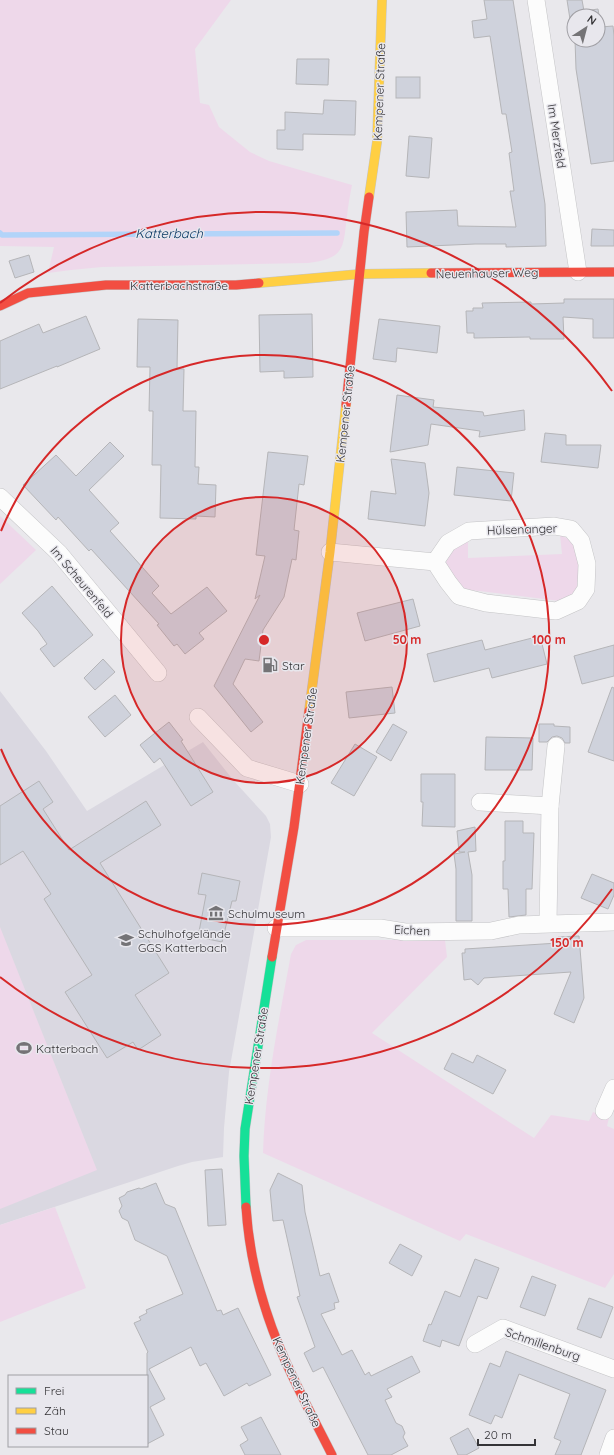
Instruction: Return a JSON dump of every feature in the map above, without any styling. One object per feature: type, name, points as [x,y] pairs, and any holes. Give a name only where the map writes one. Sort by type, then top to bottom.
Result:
[{"type":"main road","name":"Kempener Straße","points":[[332,1455],[279,1345],[260,1289],[250,1243],[245,1196],[243,1151],[276,928],[294,827],[330,552],[364,232],[377,142],[382,0]]},
{"type":"main road","name":"Neuenhauser Weg","points":[[360,274],[614,272]]},
{"type":"main road","name":"Katterbachstraße","points":[[0,306],[28,293],[106,285],[236,285],[360,274]]},
{"type":"street","name":"Im Merzfeld","points":[[536,0],[578,272]]},
{"type":"street","name":"Im Scheurenfeld","points":[[0,497],[59,553],[158,673]]},
{"type":"street","name":"Hülsenanger","points":[[554,526],[571,529],[581,541],[587,564],[586,589],[578,601],[556,611],[486,602],[459,596],[448,582],[436,562],[448,543],[469,531],[554,526]]},
{"type":"street","points":[[330,552],[436,562]]},
{"type":"street","points":[[198,717],[247,768],[300,784]]},
{"type":"street","points":[[548,923],[550,806],[556,746]]},
{"type":"street","points":[[480,802],[550,806]]},
{"type":"street","name":"Eichen","points":[[276,928],[380,928],[405,932],[491,931],[519,925],[614,922]]},
{"type":"street","points":[[604,1111],[614,1088]]},
{"type":"street","name":"Schmillenburg","points":[[475,1344],[502,1328],[614,1369]]},
{"type":"street","points":[[608,1455],[614,1438]]},
{"type":"shaded area","points":[[0,0],[231,0],[195,49],[200,103],[209,105],[219,127],[250,152],[269,161],[352,185],[343,244],[340,250],[336,255],[329,258],[308,263],[102,267],[48,273],[54,247],[0,246]]},
{"type":"shaded area","points":[[0,516],[36,550],[0,584]]},
{"type":"shaded area","points":[[560,535],[571,540],[578,551],[580,581],[575,593],[560,601],[463,589],[445,566],[450,550],[468,540],[468,558],[562,554]]},
{"type":"shaded area","name":"Schulhofgelände GGS Katterbach","points":[[0,691],[46,751],[87,811],[203,742],[234,781],[266,816],[270,824],[271,837],[229,1072],[223,1157],[178,1166],[0,1225]]},
{"type":"shaded area","name":"Katterbach","points":[[0,927],[97,1170],[0,1209]]},
{"type":"shaded area","points":[[306,940],[445,940],[447,957],[372,1033],[534,1138],[551,1115],[589,1121],[593,1112],[609,1118],[607,1126],[614,1129],[614,1274],[605,1288],[466,1234],[460,1241],[263,1153],[264,1128],[277,1028],[291,954],[296,945]]},
{"type":"shaded area","points":[[55,1207],[86,1288],[0,1322],[0,1225]]},
{"type":"building","points":[[484,0],[513,0],[545,204],[546,246],[506,247],[506,244],[475,244],[407,247],[406,212],[457,210],[458,226],[516,227],[510,191],[514,191],[509,153],[512,152],[506,114],[502,114],[490,36],[474,38],[472,21],[487,19]]},
{"type":"building","points":[[567,0],[582,0],[583,8],[568,8]]},
{"type":"building","points":[[613,26],[614,161],[591,164],[576,69],[575,48],[606,48],[606,27]]},
{"type":"building","points":[[297,59],[329,59],[328,85],[296,84]]},
{"type":"building","points":[[396,77],[420,77],[420,98],[396,98]]},
{"type":"building","points":[[324,100],[356,101],[355,135],[303,134],[303,150],[277,149],[277,130],[285,130],[285,112],[323,114]]},
{"type":"building","points":[[409,136],[432,138],[429,178],[406,176]]},
{"type":"building","points":[[592,229],[614,230],[614,246],[591,246]]},
{"type":"building","points":[[29,255],[34,272],[15,278],[9,261]]},
{"type":"building","points":[[564,299],[614,299],[614,338],[593,338],[593,319],[563,317],[564,339],[530,339],[530,337],[474,338],[474,333],[467,333],[466,311],[473,311],[473,308],[483,308],[482,303],[564,303]]},
{"type":"building","points":[[312,314],[313,377],[284,378],[284,371],[260,372],[259,315]]},
{"type":"building","points":[[86,316],[100,349],[0,389],[0,341],[39,324],[43,333]]},
{"type":"building","points":[[138,319],[178,320],[177,369],[184,369],[183,411],[196,411],[195,467],[199,467],[198,484],[216,485],[215,517],[196,516],[196,519],[160,518],[161,465],[152,465],[153,411],[149,411],[150,367],[137,367]]},
{"type":"building","points":[[379,319],[440,326],[437,353],[397,348],[396,362],[373,359]]},
{"type":"building","points":[[397,395],[434,400],[433,407],[483,412],[484,416],[524,410],[525,430],[479,437],[480,431],[431,424],[428,445],[390,452]]},
{"type":"building","points":[[545,433],[566,435],[566,445],[601,445],[598,468],[541,462]]},
{"type":"building","points":[[110,442],[124,456],[89,490],[119,523],[110,531],[159,586],[152,593],[171,614],[207,587],[227,611],[199,633],[204,639],[185,654],[177,644],[174,646],[157,625],[159,624],[91,549],[89,551],[58,517],[56,520],[23,485],[56,455],[76,476]]},
{"type":"building","points":[[268,452],[308,456],[304,485],[299,484],[294,530],[299,531],[296,560],[292,559],[284,597],[263,630],[259,661],[245,659],[233,684],[263,722],[251,732],[214,686],[260,595],[255,599],[265,556],[256,555]]},
{"type":"building","points":[[391,459],[425,463],[429,493],[425,526],[368,519],[371,491],[396,494]]},
{"type":"building","points":[[457,467],[514,473],[511,501],[454,495]]},
{"type":"building","points":[[52,586],[93,635],[54,667],[40,649],[47,644],[22,613]]},
{"type":"building","points":[[413,599],[420,626],[365,641],[357,613]]},
{"type":"building","points":[[540,636],[547,664],[492,678],[489,668],[434,682],[427,654],[482,640],[485,650]]},
{"type":"building","points":[[614,645],[614,676],[582,684],[574,656]]},
{"type":"building","points":[[103,659],[115,672],[95,690],[84,678]]},
{"type":"building","points":[[392,687],[395,713],[349,718],[346,692]]},
{"type":"building","points":[[612,687],[614,688],[614,761],[588,752]]},
{"type":"building","points":[[115,695],[131,715],[105,737],[88,717]]},
{"type":"building","points":[[169,722],[183,740],[181,741],[213,792],[191,806],[160,758],[154,763],[140,745]]},
{"type":"building","points":[[393,724],[407,732],[391,761],[376,752]]},
{"type":"building","points":[[539,724],[554,724],[554,726],[570,727],[570,743],[565,743],[562,738],[557,736],[552,737],[547,742],[539,742]]},
{"type":"building","points":[[486,737],[533,738],[532,770],[485,770]]},
{"type":"building","points":[[355,744],[377,757],[354,796],[331,783]]},
{"type":"building","points":[[421,774],[455,774],[455,827],[422,826],[423,802],[421,802]]},
{"type":"building","points":[[39,781],[53,802],[43,809],[69,850],[146,801],[161,825],[100,863],[169,973],[135,995],[161,1035],[138,1050],[133,1042],[107,1058],[65,992],[92,975],[44,899],[51,894],[23,851],[0,865],[0,806]]},
{"type":"building","points":[[505,821],[523,821],[523,833],[534,833],[532,889],[526,889],[526,915],[509,917],[508,889],[503,889]]},
{"type":"building","points":[[475,827],[476,851],[468,852],[472,875],[472,921],[456,921],[456,869],[454,854],[465,852],[459,852],[457,831]]},
{"type":"building","name":"Schulmuseum","points":[[202,873],[240,881],[236,901],[232,901],[222,942],[198,937],[206,895],[198,894]]},
{"type":"building","points":[[592,874],[614,883],[614,895],[608,909],[581,898]]},
{"type":"building","points":[[579,936],[584,998],[574,1023],[554,1014],[571,972],[484,978],[478,985],[471,979],[464,980],[462,953],[465,953],[465,949],[558,943],[558,937]]},
{"type":"building","points":[[452,1053],[473,1063],[477,1055],[506,1070],[493,1094],[444,1069]]},
{"type":"building","points":[[222,1169],[226,1225],[208,1226],[205,1170]]},
{"type":"building","points":[[278,1173],[302,1185],[305,1212],[320,1276],[329,1273],[339,1302],[334,1303],[335,1309],[321,1314],[342,1355],[352,1350],[365,1375],[369,1372],[371,1376],[412,1356],[420,1372],[387,1389],[392,1397],[385,1400],[396,1423],[402,1426],[405,1433],[403,1437],[408,1446],[391,1455],[368,1455],[323,1367],[313,1372],[304,1353],[315,1347],[297,1297],[300,1296],[283,1220],[273,1221],[270,1190]]},
{"type":"building","points":[[156,1183],[165,1204],[175,1208],[217,1311],[221,1310],[223,1315],[238,1308],[271,1375],[249,1386],[247,1383],[224,1396],[206,1363],[200,1366],[191,1347],[149,1369],[165,1399],[150,1407],[164,1435],[148,1443],[148,1352],[134,1323],[141,1320],[139,1317],[147,1313],[146,1310],[183,1294],[167,1256],[135,1240],[128,1221],[122,1218],[119,1211],[122,1206],[119,1198],[127,1192],[139,1188],[141,1189]]},
{"type":"building","points":[[400,1244],[422,1256],[412,1276],[389,1263]]},
{"type":"building","points":[[475,1259],[499,1268],[487,1299],[478,1296],[459,1346],[442,1340],[440,1347],[423,1341],[429,1324],[431,1325],[445,1291],[460,1297]]},
{"type":"building","points":[[532,1276],[556,1285],[545,1316],[520,1307]]},
{"type":"building","points":[[589,1298],[613,1307],[601,1338],[577,1329]]},
{"type":"building","points":[[506,1351],[606,1390],[581,1455],[555,1455],[561,1441],[554,1438],[570,1394],[519,1374],[502,1418],[495,1415],[491,1424],[469,1415],[490,1363],[500,1367]]},
{"type":"building","points":[[261,1417],[281,1455],[245,1455],[240,1445],[248,1440],[241,1427]]},
{"type":"building","points":[[468,1428],[479,1448],[466,1455],[458,1455],[450,1438]]},
{"type":"waterway","name":"Katterbach","points":[[0,233],[2,235],[337,233]]},
{"type":"traffic: fast","points":[[246,1207],[244,1156],[245,1129],[272,957]]},
{"type":"traffic: slow","points":[[369,197],[377,142],[382,0]]},
{"type":"traffic: slow","points":[[259,283],[360,274],[431,273]]},
{"type":"traffic: slow","points":[[309,711],[330,552],[346,405]]},
{"type":"traffic: jam","points":[[346,405],[369,197]]},
{"type":"traffic: jam","points":[[431,273],[614,272]]},
{"type":"traffic: jam","points":[[0,306],[28,293],[106,285],[236,285],[259,283]]},
{"type":"traffic: jam","points":[[272,957],[294,827],[309,711]]},
{"type":"traffic: jam","points":[[246,1207],[253,1260],[261,1295],[279,1346],[291,1374],[332,1455]]},
{"type":"place","name":"Star","points":[[270,665]]},
{"type":"place","name":"Schulmuseum","points":[[216,913]]},
{"type":"place","name":"Schulhofgelände GGS Katterbach","points":[[126,940]]},
{"type":"place","name":"Katterbach","points":[[24,1048]]}]
